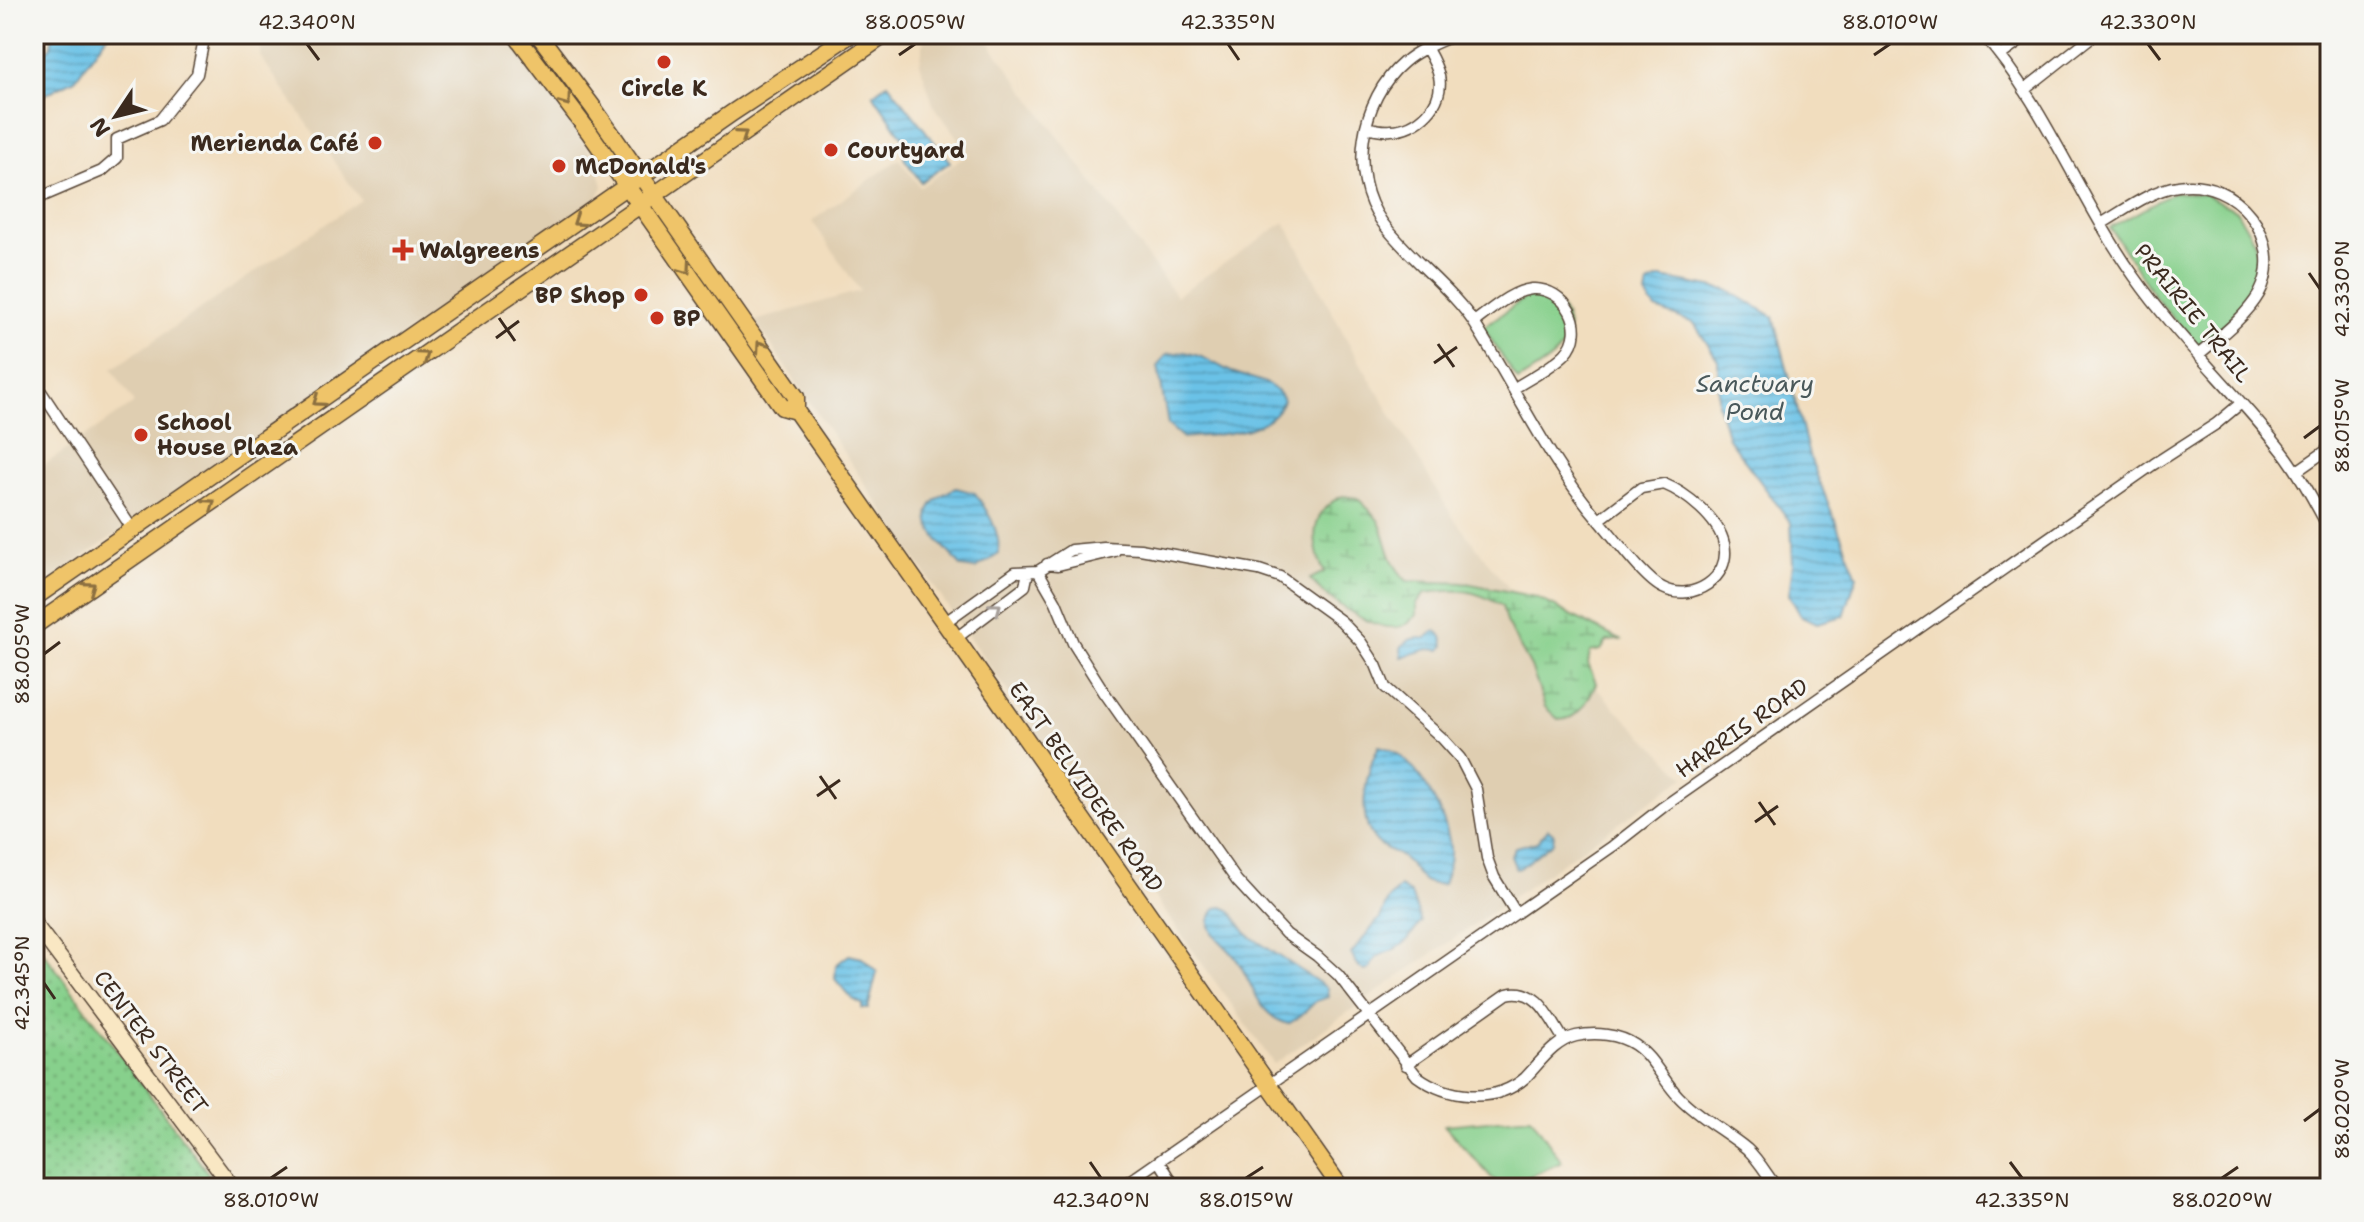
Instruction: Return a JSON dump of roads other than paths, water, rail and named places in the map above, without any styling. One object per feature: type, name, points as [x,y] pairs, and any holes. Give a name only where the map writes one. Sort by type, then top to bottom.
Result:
[{"type":"main road","points":[[515,34],[635,182]]},
{"type":"main road","points":[[538,34],[635,182]]},
{"type":"main road","points":[[34,598],[732,113],[851,34]]},
{"type":"main road","points":[[34,626],[886,34]]},
{"type":"main road","name":"EAST BELVIDERE ROAD","points":[[635,182],[796,397],[796,411],[1341,1188]]},
{"type":"street","points":[[34,200],[102,171],[117,158],[117,139],[160,120],[197,74],[205,34]]},
{"type":"street","points":[[1457,34],[1426,47],[1404,61],[1380,90],[1366,127],[1362,149],[1363,168],[1373,208],[1383,224],[1474,322],[1573,490],[1599,520],[1655,583],[1663,589],[1679,593],[1699,590],[1717,576],[1722,566],[1724,543],[1711,521],[1678,490],[1664,484],[1641,488],[1599,520]]},
{"type":"street","name":"PRAIRIE TRAIL","points":[[1982,34],[2001,55],[2024,90],[2101,224],[2152,302],[2297,471],[2330,530]]},
{"type":"street","points":[[2001,55],[2030,34]]},
{"type":"street","points":[[2024,90],[2095,34]]},
{"type":"street","points":[[1366,127],[1404,128],[1431,110],[1440,87],[1439,75],[1426,47]]},
{"type":"street","points":[[2101,224],[2159,191],[2189,184],[2219,189],[2244,206],[2253,218],[2261,231],[2267,261],[2261,291],[2251,305],[2198,355]]},
{"type":"street","points":[[1474,322],[1510,296],[1535,289],[1559,297],[1569,308],[1574,328],[1573,339],[1566,353],[1513,389]]},
{"type":"street","points":[[34,381],[38,394],[133,530]]},
{"type":"street","name":"HARRIS ROAD","points":[[1120,1188],[2154,464],[2216,424],[2240,404]]},
{"type":"street","points":[[2297,471],[2330,448]]},
{"type":"street","points":[[944,623],[1015,572],[1117,550],[1140,549],[1259,570],[1291,584],[1341,621],[1361,642],[1376,665],[1385,687],[1460,758],[1476,789],[1487,858],[1494,877],[1516,913]]},
{"type":"street","points":[[955,639],[1025,586],[1038,569]]},
{"type":"street","points":[[1038,569],[1073,643],[1104,692],[1237,881],[1278,926],[1338,975],[1406,1065],[1431,1086],[1448,1093],[1504,1090],[1523,1080],[1564,1040],[1599,1034],[1636,1045],[1681,1099],[1757,1160],[1777,1188]]},
{"type":"street","name":"CENTER STREET","points":[[34,923],[233,1188]]},
{"type":"street","points":[[1406,1065],[1507,994],[1519,991],[1538,1002],[1564,1040]]},
{"type":"street","points":[[1160,1162],[1176,1188]]},
{"type":"street","points":[[1137,1176],[1144,1188]]},
{"type":"water","points":[[53,34],[108,34],[75,79],[34,100],[34,65],[51,46]]},
{"type":"water","points":[[888,83],[950,162],[921,182],[904,158],[908,145],[873,94]]},
{"type":"water","name":"Sanctuary Pond","points":[[1661,278],[1727,290],[1774,317],[1809,455],[1857,576],[1844,616],[1817,623],[1801,616],[1789,595],[1793,563],[1791,523],[1728,438],[1718,404],[1718,360],[1694,323],[1656,309],[1646,295],[1648,284]]},
{"type":"water","points":[[1185,352],[1265,383],[1283,400],[1276,412],[1254,427],[1225,434],[1183,438],[1168,425],[1158,366],[1167,354]]},
{"type":"water","points":[[956,488],[975,493],[989,514],[998,537],[999,554],[975,569],[962,567],[930,525],[928,515],[931,506]]},
{"type":"water","points":[[1434,631],[1439,632],[1443,639],[1441,650],[1428,649],[1402,657],[1401,648],[1406,642],[1426,638]]},
{"type":"water","points":[[1379,746],[1392,750],[1404,759],[1436,803],[1450,848],[1443,884],[1423,880],[1404,859],[1377,842],[1370,832],[1366,821],[1365,795],[1370,768]]},
{"type":"water","points":[[1548,829],[1554,834],[1553,842],[1516,869],[1511,856],[1515,847],[1537,842]]},
{"type":"water","points":[[1400,887],[1411,894],[1421,922],[1406,942],[1378,957],[1365,971],[1351,954]]},
{"type":"water","points":[[1216,908],[1230,910],[1248,935],[1327,988],[1328,997],[1316,1001],[1288,1024],[1268,1013],[1240,965],[1212,931],[1212,914]]},
{"type":"water","points":[[849,955],[862,958],[877,972],[868,1009],[862,1009],[862,1004],[851,998],[835,979],[836,965]]},
{"type":"place","name":"Circle K","points":[[664,62]]},
{"type":"place","name":"Merienda Café","points":[[375,143]]},
{"type":"place","name":"Courtyard","points":[[831,150]]},
{"type":"place","name":"McDonald's","points":[[559,166]]},
{"type":"place","name":"Walgreens","points":[[403,250]]},
{"type":"place","name":"BP Shop","points":[[641,295]]},
{"type":"place","name":"BP","points":[[657,318]]},
{"type":"place","name":"School House Plaza","points":[[141,435]]}]
